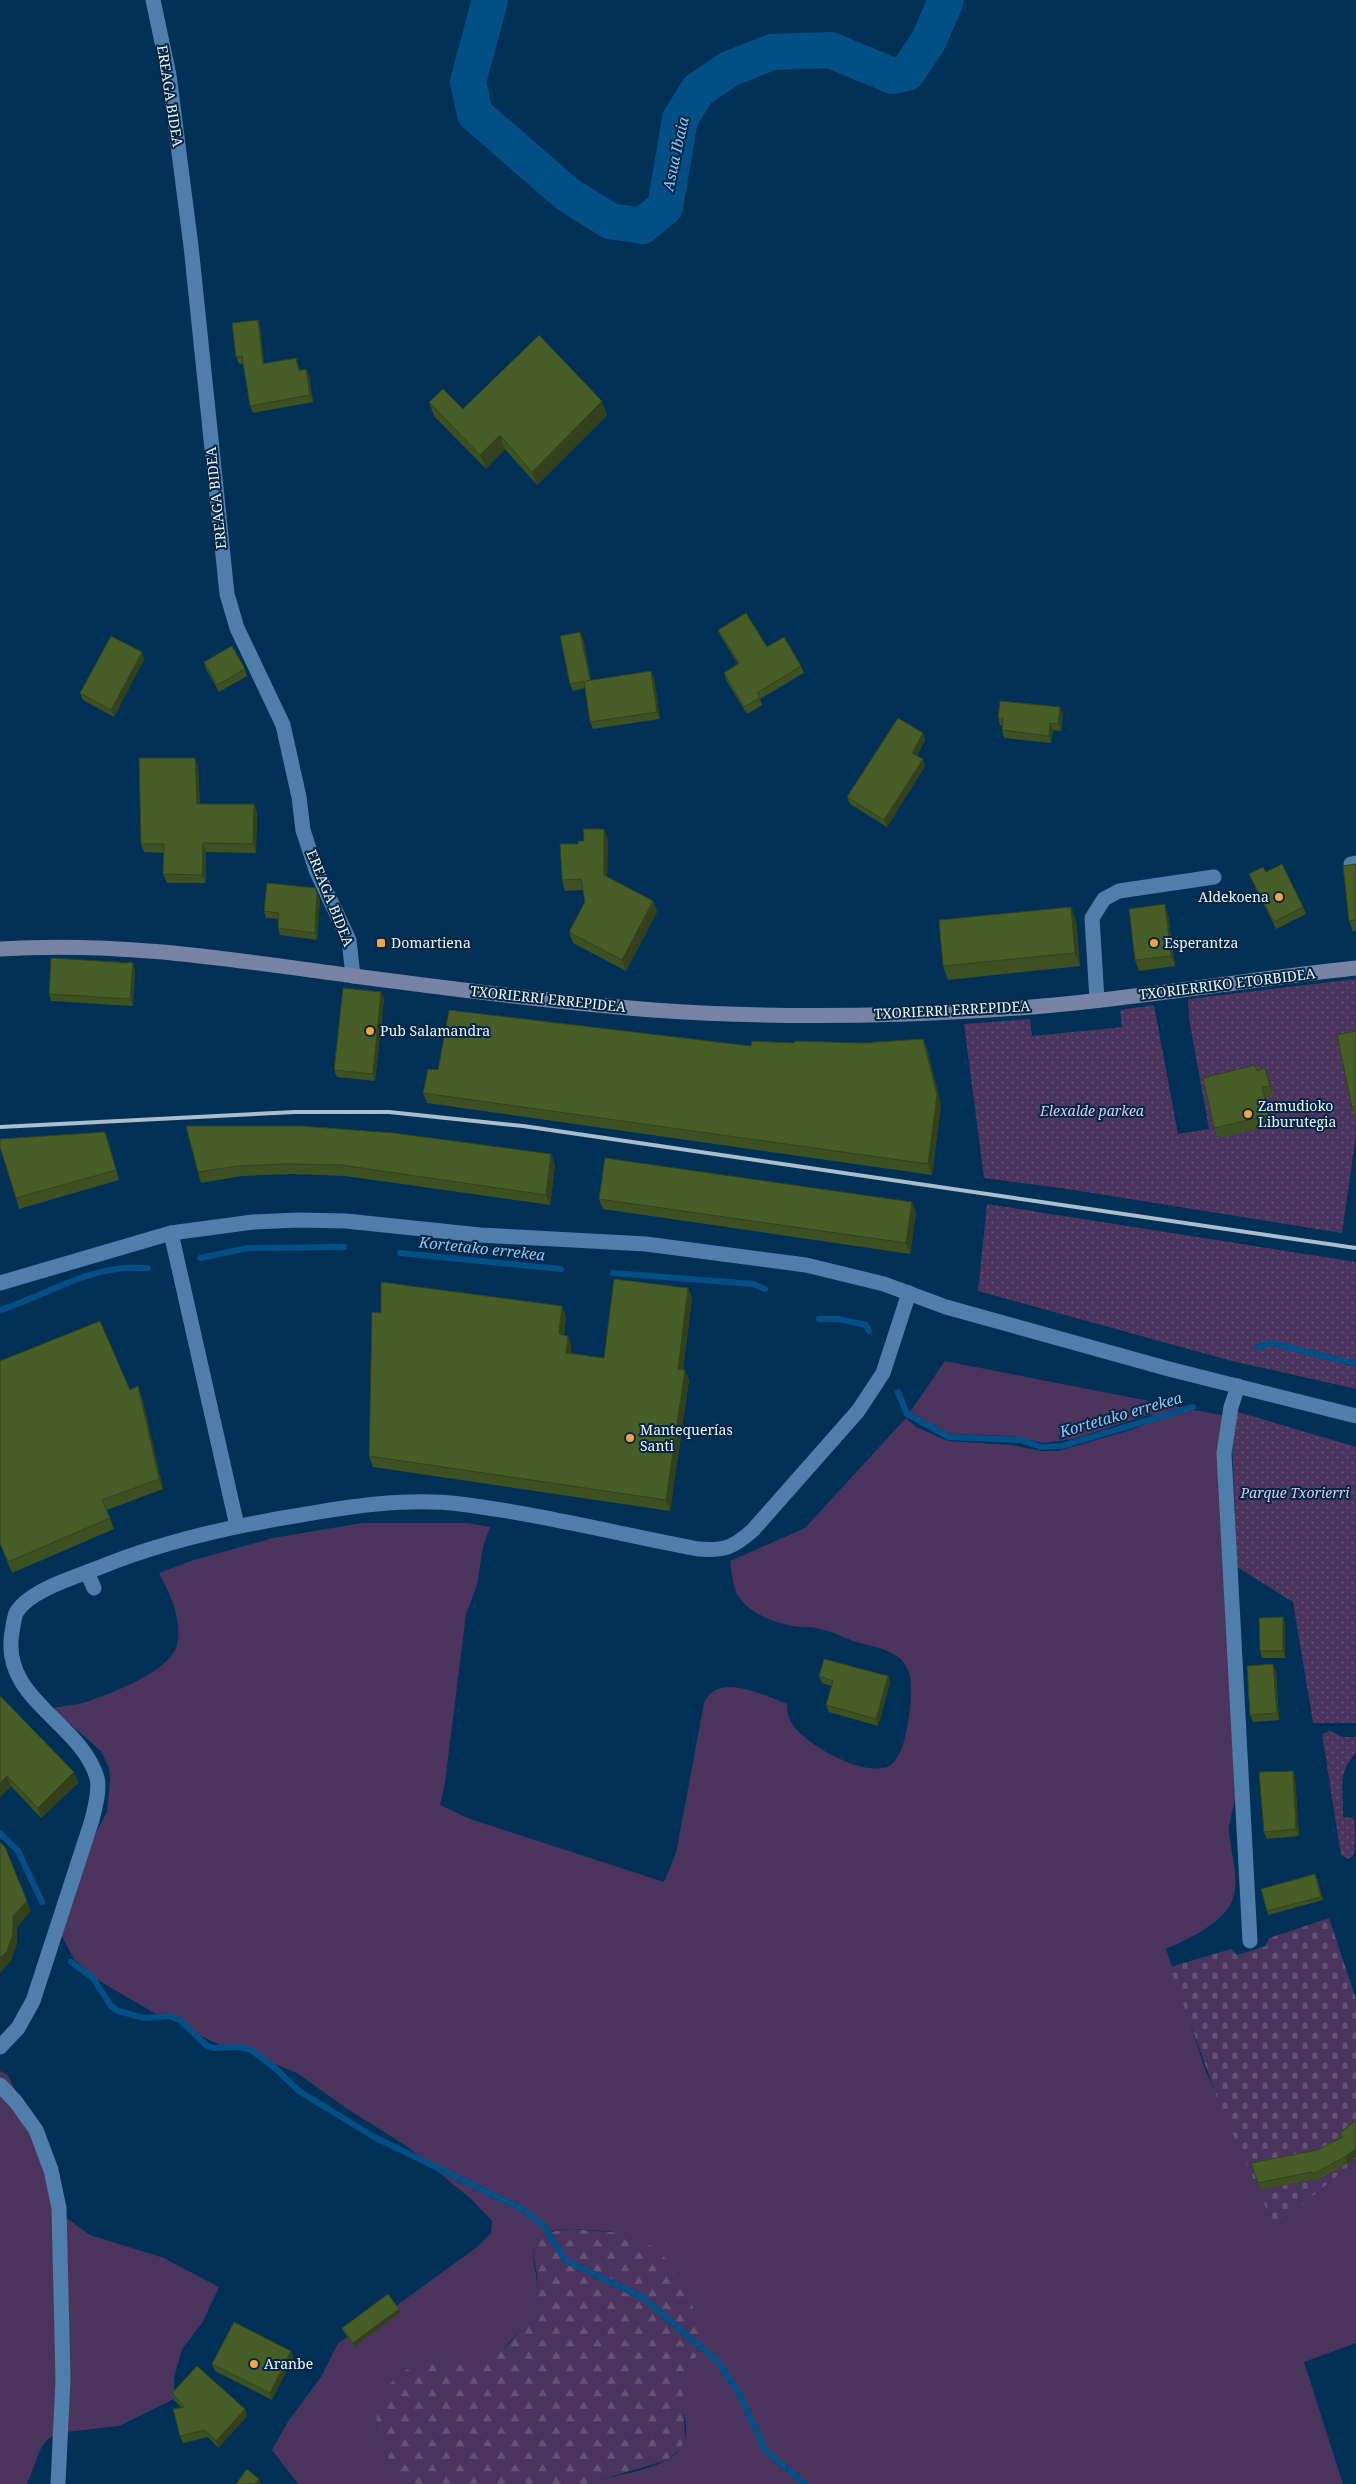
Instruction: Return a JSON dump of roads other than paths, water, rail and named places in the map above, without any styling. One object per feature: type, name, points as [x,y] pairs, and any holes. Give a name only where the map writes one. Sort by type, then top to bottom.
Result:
[{"type":"street","name":"EREAGA BIDEA","points":[[153,0],[169,75],[191,246],[227,594],[237,628],[283,725],[299,797],[303,830],[316,870],[349,940],[353,976]]},
{"type":"street","points":[[1097,1000],[1092,918],[1104,899],[1119,891],[1214,878]]},
{"type":"street","name":"TXORIERRI ERREPIDEA","points":[[0,949],[63,946],[133,948],[574,1003],[738,1014],[826,1016],[928,1013],[991,1010],[1097,1000]]},
{"type":"street","name":"TXORIERRIKO ETORBIDEA","points":[[1097,1000],[1356,968]]},
{"type":"street","points":[[0,1283],[171,1233],[202,1228],[298,1220],[346,1221],[480,1235],[646,1244],[806,1265],[884,1284],[946,1307],[1169,1369],[1356,1416]]},
{"type":"street","points":[[171,1233],[237,1526]]},
{"type":"street","points":[[0,2047],[18,2028],[33,2001],[92,1820],[98,1780],[92,1765],[82,1750],[24,1688],[13,1667],[10,1644],[16,1613],[35,1594],[157,1546],[237,1526],[357,1505],[458,1504],[698,1549],[718,1550],[737,1544],[753,1530],[858,1411],[883,1372],[909,1293]]},
{"type":"street","points":[[1238,1386],[1231,1407],[1224,1453],[1250,1941]]},
{"type":"street","points":[[87,1572],[94,1588]]},
{"type":"street","points":[[0,2085],[16,2102],[36,2130],[51,2170],[59,2208],[63,2379],[58,2484]]},
{"type":"waterway","name":"Asua Ibaia","points":[[490,0],[468,82],[475,114],[567,194],[610,221],[642,226],[665,207],[680,119],[698,90],[729,69],[772,52],[830,50],[893,76],[907,73],[929,40],[946,0]]},
{"type":"waterway","name":"Kortetako errekea","points":[[200,1258],[248,1248],[344,1247]]},
{"type":"waterway","name":"Kortetako errekea","points":[[400,1253],[561,1269]]},
{"type":"waterway","name":"Kortetako errekea","points":[[0,1310],[87,1276],[121,1268],[148,1268]]},
{"type":"waterway","name":"Kortetako errekea","points":[[613,1273],[753,1284],[765,1289]]},
{"type":"waterway","name":"Kortetako errekea","points":[[819,1319],[838,1319],[866,1325],[869,1331]]},
{"type":"waterway","name":"Kortetako errekea","points":[[1257,1347],[1271,1343],[1356,1364]]},
{"type":"waterway","name":"Kortetako errekea","points":[[898,1392],[907,1414],[949,1437],[1021,1440],[1041,1447],[1062,1446],[1193,1407]]},
{"type":"waterway","points":[[0,1833],[18,1851],[42,1902]]},
{"type":"waterway","points":[[71,1962],[93,1978],[111,2006],[118,2011],[144,2018],[170,2016],[181,2021],[207,2046],[214,2048],[239,2047],[251,2050],[275,2068],[299,2091],[374,2137],[522,2209],[544,2226],[565,2260],[644,2298],[718,2362],[740,2395],[765,2450],[805,2484]]},
{"type":"railway","points":[[0,1127],[295,1112],[389,1112],[523,1126],[1356,1248]]},
{"type":"place","name":"Aldekoena","points":[[1279,897]]},
{"type":"place","name":"Domartiena","points":[[381,943]]},
{"type":"place","name":"Esperantza","points":[[1154,943]]},
{"type":"place","name":"Pub Salamandra","points":[[370,1031]]},
{"type":"place","name":"Zamudioko Liburutegia","points":[[1248,1114]]},
{"type":"place","name":"Mantequerías Santi","points":[[630,1438]]},
{"type":"place","name":"Aranbe","points":[[254,2364]]},
{"type":"park label","name":"Elexalde parkea","points":[[1092,1111]]},
{"type":"park label","name":"Parque Txorierri","points":[[1295,1493]]}]
